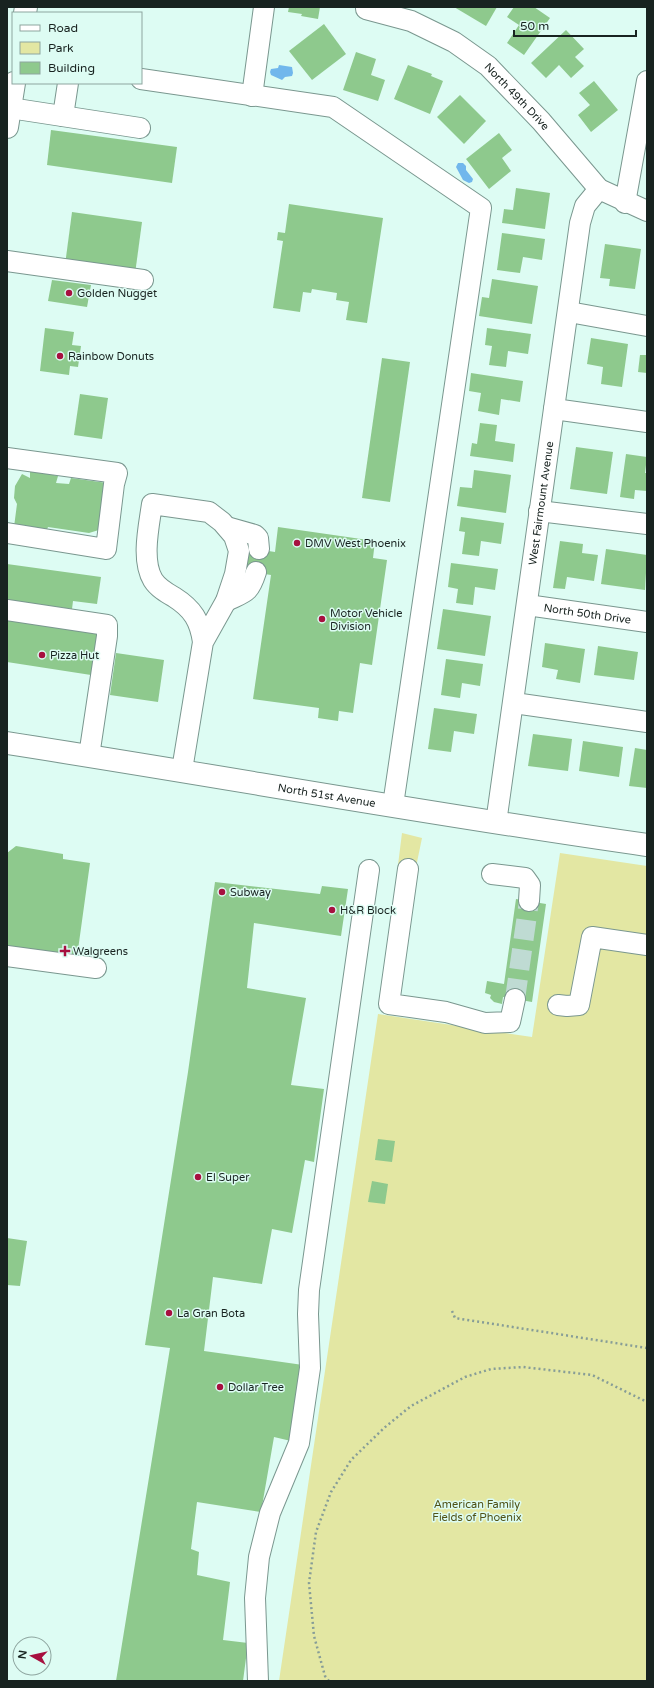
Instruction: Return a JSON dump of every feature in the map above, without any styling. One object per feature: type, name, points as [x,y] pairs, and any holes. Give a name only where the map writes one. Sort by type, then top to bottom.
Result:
[{"type":"main road","points":[[8,118],[14,84]]},
{"type":"main road","name":"North 51st Avenue","points":[[7,743],[647,845]]},
{"type":"street","points":[[252,96],[264,7]]},
{"type":"street","name":"North 49th Drive","points":[[366,8],[411,21],[454,42],[488,66],[541,121],[599,189],[625,203],[647,211]]},
{"type":"street","points":[[142,79],[333,107],[481,208],[393,805]]},
{"type":"street","points":[[625,203],[647,81]]},
{"type":"street","points":[[63,116],[68,84]]},
{"type":"street","points":[[8,118],[63,116],[140,128]]},
{"type":"street","name":"West Fairmount Avenue","points":[[496,822],[514,704],[539,511],[569,312],[580,223],[584,206],[599,189]]},
{"type":"street","points":[[7,261],[143,280]]},
{"type":"street","points":[[569,312],[647,326]]},
{"type":"street","points":[[554,409],[647,422]]},
{"type":"street","points":[[7,458],[117,473],[106,549],[7,533]]},
{"type":"street","points":[[182,770],[203,642],[200,626],[192,612],[181,601],[164,591],[153,580],[147,557],[147,540],[152,504],[208,512],[227,527],[234,536],[240,551],[235,574],[226,601],[203,642]]},
{"type":"street","points":[[539,511],[647,524]]},
{"type":"street","points":[[227,527],[255,535],[258,538],[259,549]]},
{"type":"street","points":[[226,601],[246,593],[251,587],[256,572]]},
{"type":"street","name":"North 50th Drive","points":[[527,605],[647,622]]},
{"type":"street","points":[[7,610],[106,624],[107,636],[89,756]]},
{"type":"street","points":[[514,704],[647,722]]},
{"type":"street","points":[[408,869],[389,1004],[446,1012],[485,1023],[497,1023],[510,1022],[515,999]]},
{"type":"street","points":[[258,1681],[254,1598],[259,1557],[270,1514],[299,1443],[310,1368],[309,1290],[369,870]]},
{"type":"street","points":[[492,874],[525,878],[530,885],[530,901]]},
{"type":"street","points":[[558,1005],[579,1005],[592,937],[647,945]]},
{"type":"street","points":[[7,956],[96,968]]},
{"type":"path","points":[[452,1311],[455,1318],[647,1348]]},
{"type":"path","points":[[329,1681],[325,1676],[314,1636],[310,1583],[316,1532],[331,1492],[351,1460],[372,1438],[411,1406],[465,1377],[491,1369],[523,1367],[592,1375],[647,1402]]},
{"type":"green space","points":[[402,833],[422,838],[416,867],[398,865]]},
{"type":"green space","name":"American Family Fields of Phoenix","points":[[560,853],[647,866],[647,1681],[279,1681],[378,1014],[532,1037]]},
{"type":"water","points":[[279,65],[292,67],[292,76],[285,77],[282,80],[271,75],[271,69],[278,68]]},
{"type":"water","points":[[458,163],[463,163],[466,166],[466,170],[473,179],[472,182],[469,183],[463,180],[456,167]]},
{"type":"building","points":[[289,7],[320,7],[318,19],[301,16],[302,14],[288,12]]},
{"type":"building","points":[[454,7],[497,7],[486,26]]},
{"type":"building","points":[[514,7],[534,7],[550,18],[524,55],[507,43],[519,25],[507,17]]},
{"type":"building","points":[[324,24],[346,54],[312,80],[289,51]]},
{"type":"building","points":[[566,30],[584,49],[575,57],[584,66],[571,78],[559,65],[546,78],[531,63]]},
{"type":"building","points":[[356,52],[376,59],[371,75],[385,80],[378,101],[343,90]]},
{"type":"building","points":[[408,65],[432,74],[431,76],[443,81],[430,114],[394,99]]},
{"type":"building","points":[[594,81],[618,110],[591,132],[578,115],[590,105],[579,93]]},
{"type":"building","points":[[460,95],[486,121],[464,144],[437,117]]},
{"type":"building","points":[[51,130],[177,147],[172,183],[47,165]]},
{"type":"building","points":[[499,133],[512,150],[502,158],[511,171],[489,189],[466,159]]},
{"type":"building","points":[[516,188],[550,193],[545,229],[502,223],[504,209],[513,210]]},
{"type":"building","points":[[289,204],[383,218],[367,323],[346,320],[349,302],[336,300],[337,293],[312,289],[311,293],[303,292],[300,312],[273,308],[283,241],[277,240],[278,232],[285,233]]},
{"type":"building","points":[[72,212],[142,222],[135,274],[65,265]]},
{"type":"building","points":[[502,233],[545,239],[542,260],[523,257],[520,273],[497,270]]},
{"type":"building","points":[[605,244],[641,249],[635,289],[609,286],[610,279],[600,278]]},
{"type":"building","points":[[492,279],[538,286],[532,324],[479,316],[482,297],[489,298]]},
{"type":"building","name":"Golden Nugget","points":[[52,280],[91,285],[87,307],[48,301]]},
{"type":"building","name":"Rainbow Donuts","points":[[45,328],[74,332],[72,345],[81,346],[78,367],[70,366],[69,375],[40,371]]},
{"type":"building","points":[[487,328],[531,334],[528,354],[508,351],[506,367],[489,365],[492,346],[485,345]]},
{"type":"building","points":[[591,338],[628,344],[622,387],[601,384],[603,367],[587,364]]},
{"type":"building","points":[[640,355],[647,355],[647,373],[638,372]]},
{"type":"building","points":[[382,358],[410,362],[390,502],[362,498]]},
{"type":"building","points":[[471,373],[523,381],[520,402],[501,399],[499,415],[478,411],[481,393],[469,391]]},
{"type":"building","points":[[80,394],[108,398],[102,439],[74,435]]},
{"type":"building","points":[[480,423],[497,425],[495,441],[515,444],[513,462],[470,456],[472,443],[477,444]]},
{"type":"building","points":[[576,447],[613,452],[607,494],[570,489]]},
{"type":"building","points":[[626,454],[647,457],[645,473],[647,473],[647,491],[635,490],[634,499],[620,497]]},
{"type":"building","points":[[30,470],[58,476],[56,483],[69,484],[71,478],[107,483],[102,529],[89,533],[48,527],[46,532],[14,527],[17,504],[14,498],[15,486],[22,474],[30,478]]},
{"type":"building","points":[[474,470],[511,475],[506,513],[457,506],[460,487],[472,488]]},
{"type":"building","points":[[461,517],[504,523],[501,544],[481,541],[479,556],[462,554],[465,532],[459,531]]},
{"type":"building","name":"Motor Vehicle Division","points":[[278,527],[375,541],[373,558],[387,560],[372,665],[360,663],[353,713],[339,711],[338,721],[318,718],[319,708],[253,699],[271,575],[240,570],[243,547],[275,552]]},
{"type":"building","points":[[560,541],[583,544],[582,553],[598,555],[594,581],[567,577],[565,589],[553,588]]},
{"type":"building","points":[[606,549],[647,555],[645,590],[601,584]]},
{"type":"building","points":[[451,563],[498,569],[495,590],[475,587],[473,605],[456,603],[458,589],[448,587]]},
{"type":"building","points":[[7,564],[101,577],[97,604],[73,601],[72,609],[7,600]]},
{"type":"building","points":[[443,609],[491,616],[485,656],[437,649]]},
{"type":"building","points":[[7,618],[98,632],[91,675],[7,662]]},
{"type":"building","points":[[545,643],[585,649],[580,683],[556,679],[558,670],[542,667]]},
{"type":"building","points":[[598,646],[638,652],[634,680],[594,675]]},
{"type":"building","points":[[116,653],[164,660],[158,702],[110,695]]},
{"type":"building","points":[[446,659],[483,664],[480,686],[462,683],[460,698],[441,695]]},
{"type":"building","points":[[434,708],[477,714],[474,734],[454,731],[451,752],[428,749]]},
{"type":"building","points":[[533,734],[572,739],[568,771],[528,766]]},
{"type":"building","points":[[583,741],[623,747],[619,777],[579,771]]},
{"type":"building","points":[[635,748],[647,750],[647,788],[629,786]]},
{"type":"building","name":"Walgreens","points":[[16,846],[63,854],[63,859],[90,863],[77,957],[7,946],[7,853]]},
{"type":"building","points":[[215,882],[320,894],[322,886],[348,889],[341,936],[254,923],[247,988],[306,998],[291,1085],[324,1089],[314,1162],[305,1160],[292,1233],[272,1229],[262,1284],[213,1277],[204,1351],[303,1365],[291,1441],[274,1437],[261,1512],[197,1502],[191,1549],[199,1552],[197,1575],[230,1582],[223,1640],[248,1643],[243,1681],[116,1681],[170,1348],[145,1345],[188,1072]]},
{"type":"building","points":[[516,899],[546,904],[532,1002],[503,997],[502,1004],[494,1002],[490,998],[491,995],[485,993],[487,981],[504,984]]},
{"type":"building","points":[[378,1139],[395,1141],[392,1162],[375,1160]]},
{"type":"building","points":[[372,1181],[388,1184],[385,1204],[368,1202]]},
{"type":"building","points":[[7,1238],[27,1241],[20,1286],[7,1285]]},
{"type":"tunnel","points":[[515,999],[529,901]]},
{"type":"place","name":"Golden Nugget","points":[[69,293]]},
{"type":"place","name":"Rainbow Donuts","points":[[60,356]]},
{"type":"place","name":"DMV West Phoenix","points":[[297,543]]},
{"type":"place","name":"Motor Vehicle Division","points":[[322,619]]},
{"type":"place","name":"Pizza Hut","points":[[42,655]]},
{"type":"place","name":"Subway","points":[[222,892]]},
{"type":"place","name":"H&R Block","points":[[332,910]]},
{"type":"place","name":"Walgreens","points":[[65,951]]},
{"type":"place","name":"El Super","points":[[198,1177]]},
{"type":"place","name":"La Gran Bota","points":[[169,1313]]},
{"type":"place","name":"Dollar Tree","points":[[220,1387]]}]
